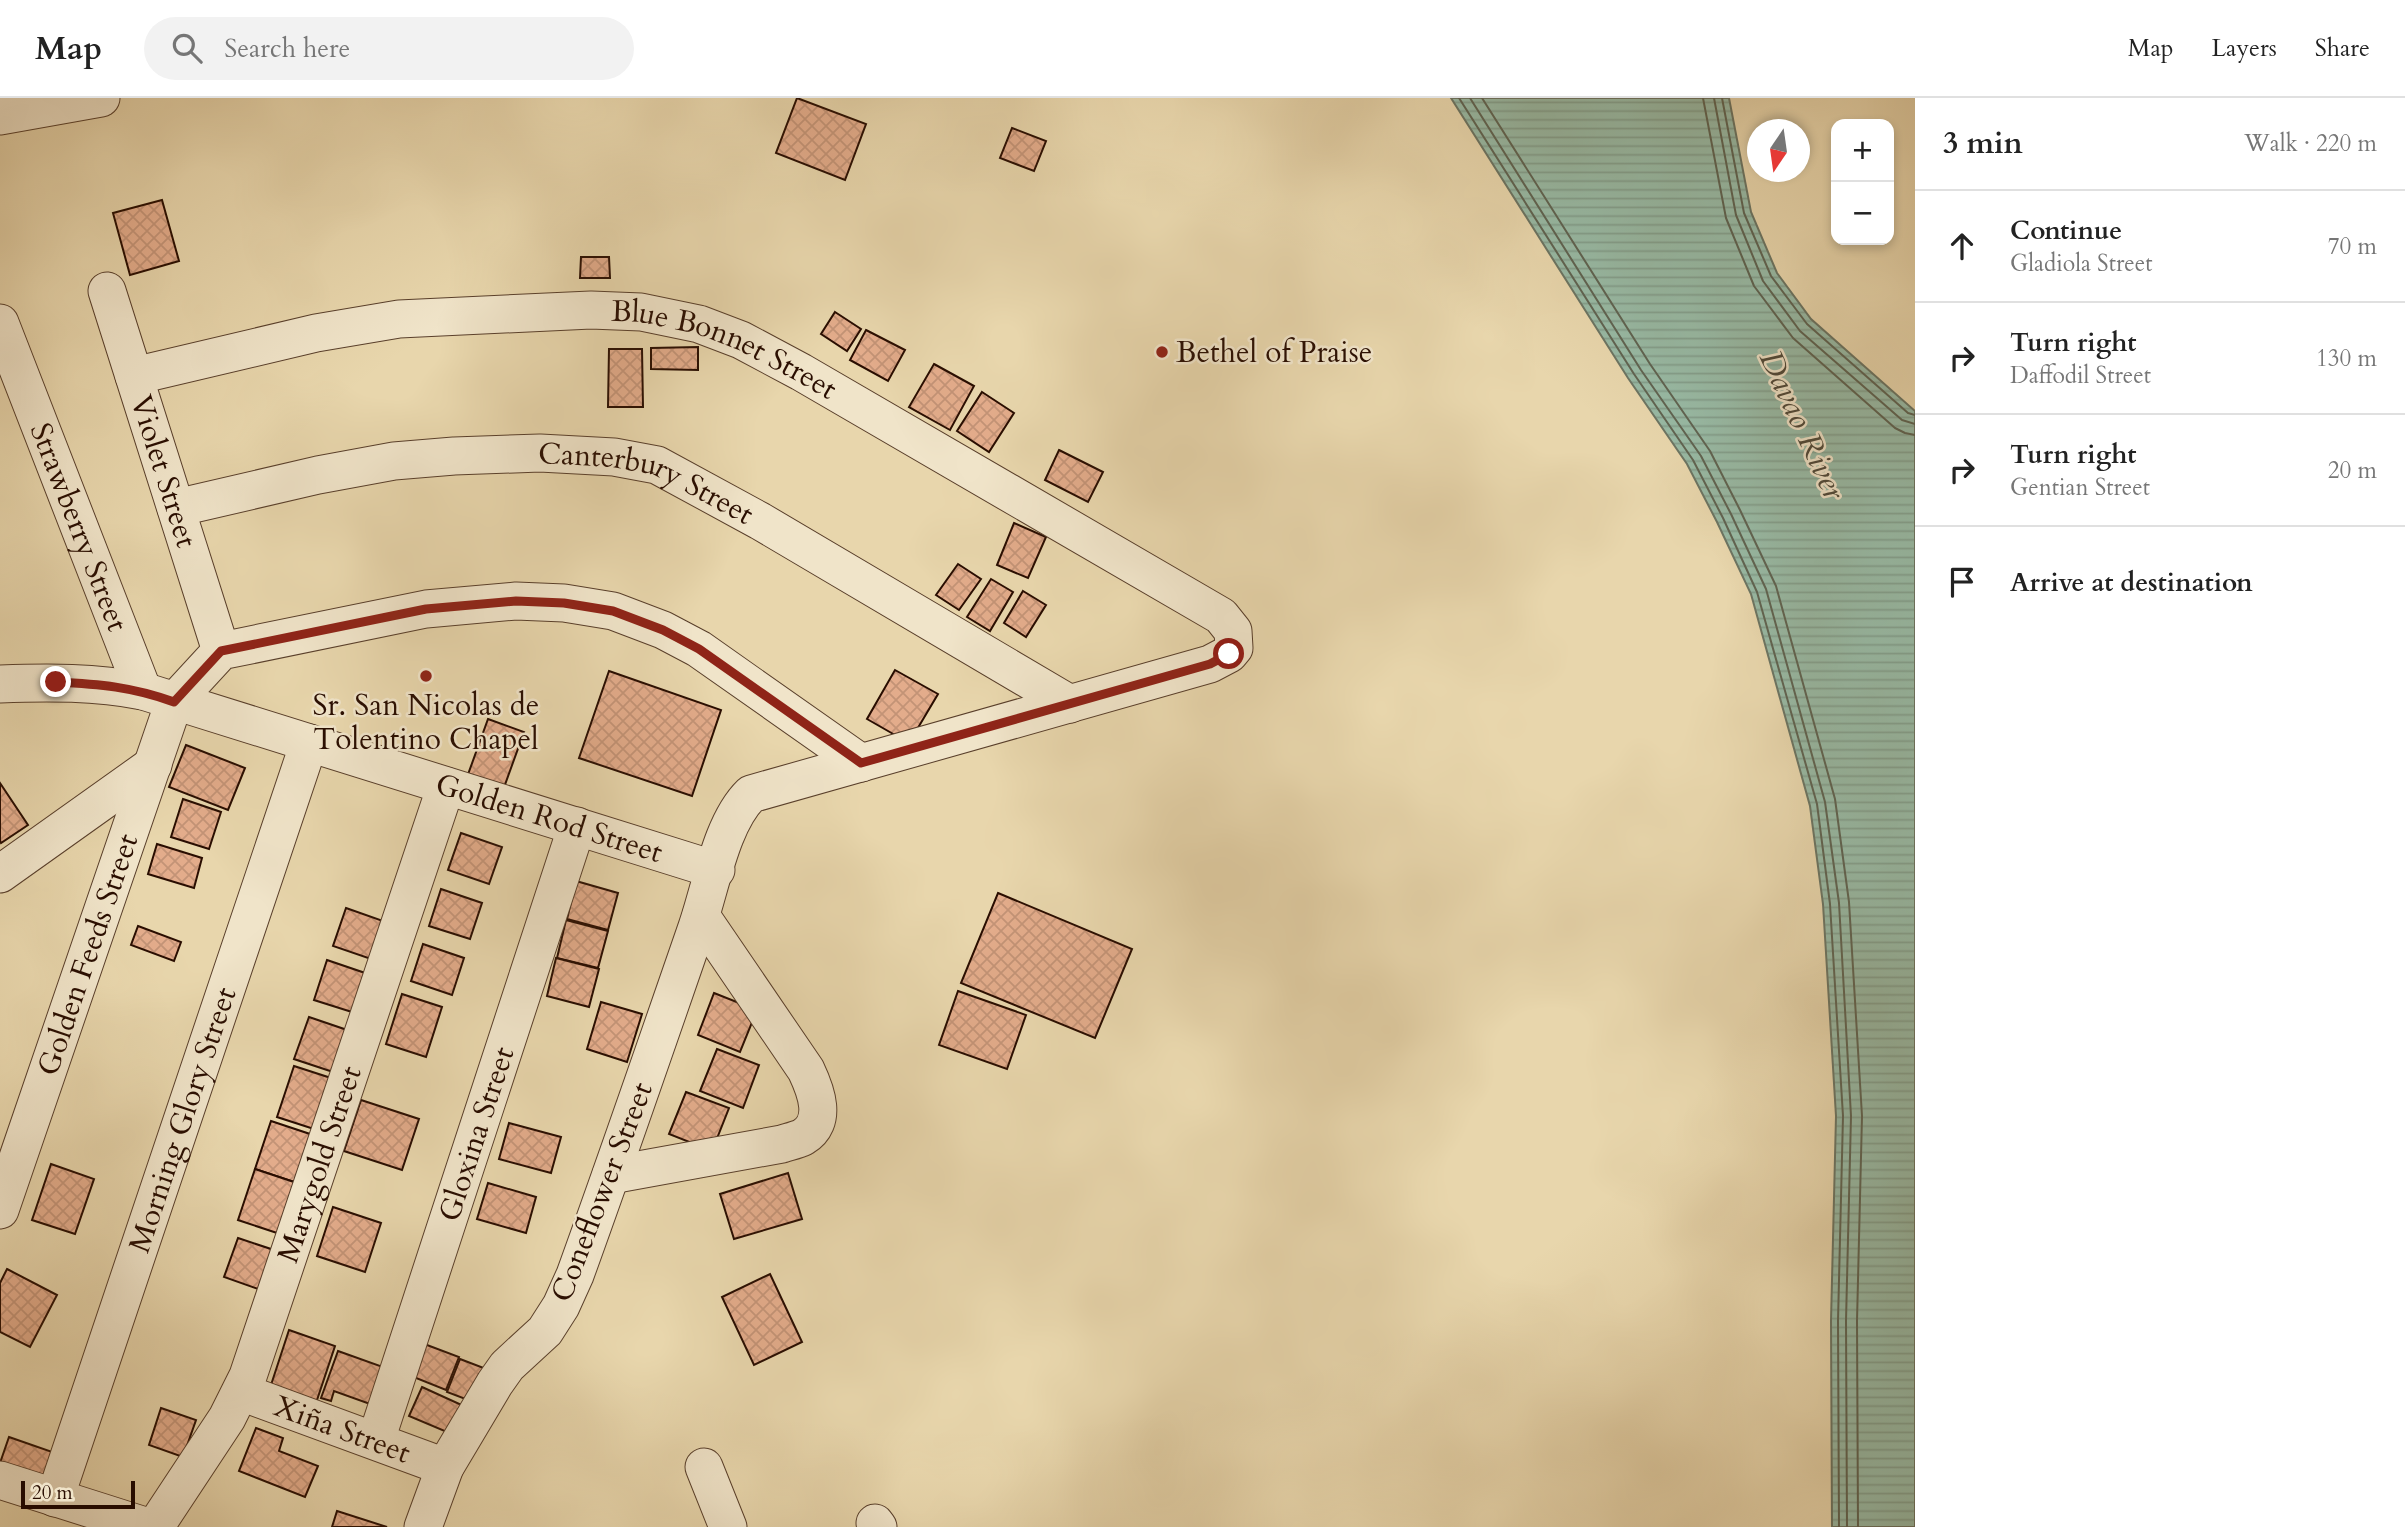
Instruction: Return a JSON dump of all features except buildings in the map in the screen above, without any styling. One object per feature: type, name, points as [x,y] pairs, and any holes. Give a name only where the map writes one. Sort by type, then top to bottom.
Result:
[{"type":"street","points":[[0,116],[101,98]]},
{"type":"street","name":"Violet Street","points":[[107,291],[221,651]]},
{"type":"street","name":"Blue Bonnet Street","points":[[134,376],[316,333],[399,319],[591,310],[641,312],[699,324],[741,340],[801,372],[1221,616],[1233,632],[1234,648]]},
{"type":"street","name":"Strawberry Street","points":[[0,323],[159,696]]},
{"type":"street","name":"Canterbury Street","points":[[176,508],[318,475],[394,461],[540,453],[614,457],[657,466],[761,521],[1070,704]]},
{"type":"street","points":[[159,696],[221,651],[426,609],[516,601],[564,603],[613,611],[663,630],[699,649],[861,763]]},
{"type":"street","name":"Coneflower Street","points":[[423,1527],[445,1467],[507,1366],[545,1331],[561,1306],[611,1175],[701,916],[731,820],[740,805],[751,794],[1210,664],[1234,648]]},
{"type":"street","name":"Golden Rod Street","points":[[0,684],[102,684],[159,696],[716,870]]},
{"type":"street","name":"Golden Feeds Street","points":[[3,1191],[153,765],[159,696]]},
{"type":"street","name":"Morning Glory Street","points":[[55,1498],[309,743]]},
{"type":"street","points":[[0,874],[153,765]]},
{"type":"street","name":"Marygold Street","points":[[155,1527],[228,1418],[241,1392],[446,786]]},
{"type":"street","name":"Gloxina Street","points":[[376,1440],[577,827]]},
{"type":"street","points":[[611,1175],[782,1144],[803,1137],[815,1125],[818,1108],[816,1090],[806,1070],[701,916]]},
{"type":"street","name":"Xiña Street","points":[[241,1392],[445,1467]]},
{"type":"street","points":[[704,1467],[728,1527]]},
{"type":"street","points":[[0,1480],[148,1527]]},
{"type":"water","name":"Davao River","points":[[1451,98],[1729,98],[1751,212],[1777,273],[1811,319],[1915,411],[1915,1527],[1832,1527],[1831,1321],[1836,1116],[1823,904],[1810,806],[1751,594],[1687,464],[1628,378]]},
{"type":"place","name":"Bethel of Praise","points":[[1162,352]]},
{"type":"place","name":"Sr. San Nicolas de Tolentino Chapel","points":[[426,676]]},
{"type":"route","points":[[56,682],[102,684],[143,691],[174,702],[221,651],[426,609],[516,601],[564,603],[613,611],[663,630],[699,649],[861,763],[1210,664],[1229,654]]}]
